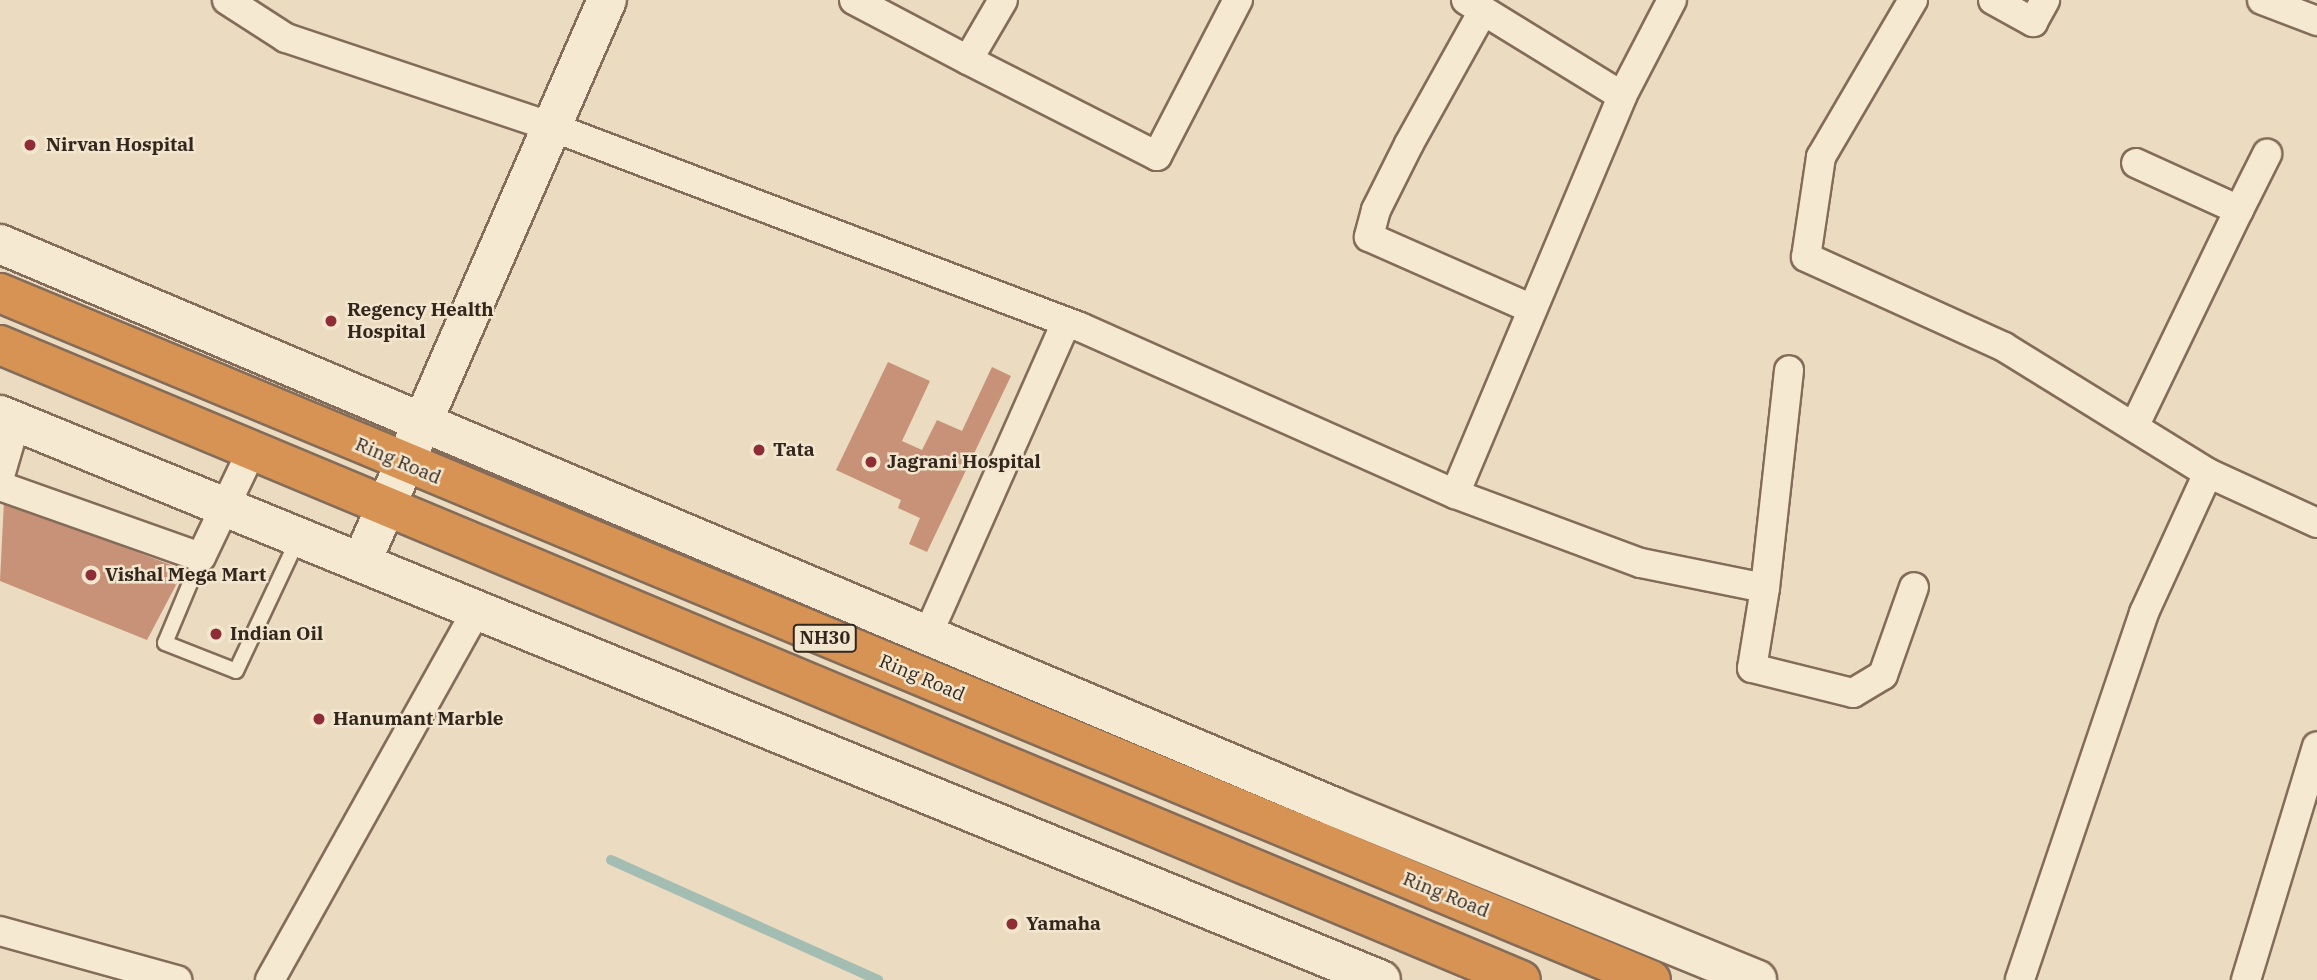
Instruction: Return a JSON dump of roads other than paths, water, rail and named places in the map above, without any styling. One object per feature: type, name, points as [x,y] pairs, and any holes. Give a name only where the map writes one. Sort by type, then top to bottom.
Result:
[{"type":"highway","name":"Ring Road","points":[[0,293],[405,464],[1651,980]]},
{"type":"highway","name":"NH30","points":[[0,345],[1521,980]]},
{"type":"street","points":[[227,0],[286,38],[552,127],[1066,322],[1455,494],[1641,563],[1765,588]]},
{"type":"street","points":[[362,561],[607,0]]},
{"type":"street","points":[[854,0],[1157,156],[1238,0]]},
{"type":"street","points":[[968,60],[1003,0]]},
{"type":"street","points":[[1455,494],[1622,96],[1672,0]]},
{"type":"street","points":[[1913,0],[1821,157],[1806,257],[2004,347],[2208,473],[2317,523]]},
{"type":"street","points":[[1993,0],[2033,22],[2045,0]]},
{"type":"street","points":[[2262,0],[2317,21]]},
{"type":"street","points":[[1532,309],[1369,237],[1376,210],[1474,5],[1622,96]]},
{"type":"street","points":[[2134,427],[2267,154]]},
{"type":"street","points":[[2136,163],[2239,210]]},
{"type":"street","points":[[0,244],[1757,980]]},
{"type":"street","points":[[928,634],[1066,322]]},
{"type":"street","points":[[1789,370],[1765,588],[1752,668],[1853,693],[1883,675],[1914,587]]},
{"type":"street","points":[[0,476],[8,418],[1381,980]]},
{"type":"street","points":[[0,486],[201,557],[251,450]]},
{"type":"street","points":[[2020,980],[2144,613],[2208,473]]},
{"type":"street","points":[[270,980],[477,609]]},
{"type":"street","points":[[2246,980],[2317,747]]},
{"type":"street","points":[[0,930],[177,980]]},
{"type":"lane","points":[[201,557],[165,643],[236,671],[300,536]]},
{"type":"waterway","points":[[611,860],[878,980]]},
{"type":"place","name":"Nirvan Hospital","points":[[30,145]]},
{"type":"place","name":"Regency Health Hospital","points":[[331,321]]},
{"type":"place","name":"Tata","points":[[759,450]]},
{"type":"place","name":"Jagrani Hospital","points":[[871,462]]},
{"type":"place","name":"Vishal Mega Mart","points":[[91,575]]},
{"type":"place","name":"Indian Oil","points":[[216,634]]},
{"type":"place","name":"Hanumant Marble","points":[[319,719]]},
{"type":"place","name":"Yamaha","points":[[1012,924]]}]
